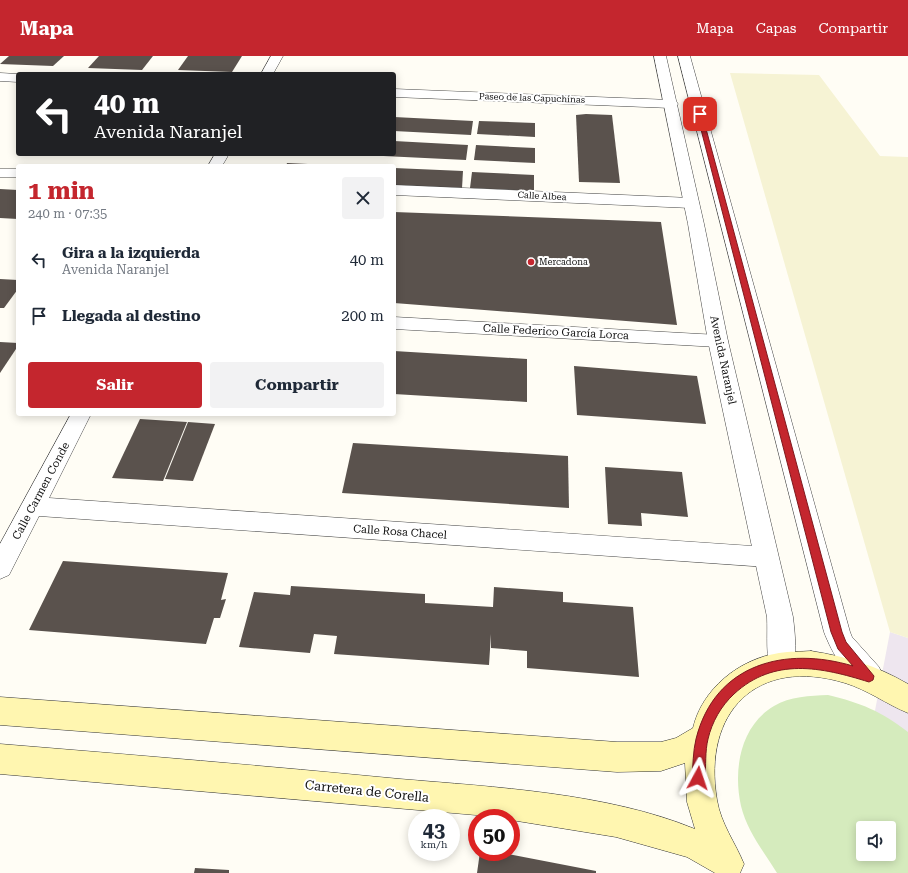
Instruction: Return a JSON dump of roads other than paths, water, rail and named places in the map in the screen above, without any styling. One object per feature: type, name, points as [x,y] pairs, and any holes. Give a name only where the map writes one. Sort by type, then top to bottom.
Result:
[{"type":"main road","points":[[731,867],[707,822],[698,778],[702,739],[710,717],[722,697],[738,682],[758,671],[781,664],[801,662],[846,668],[869,676],[908,699]]},
{"type":"main road","points":[[0,711],[617,757],[660,757],[685,751],[702,739]]},
{"type":"main road","name":"Carretera de Corella","points":[[0,759],[182,772],[495,803],[569,813],[645,828],[692,844],[731,867]]},
{"type":"street","points":[[268,72],[277,56]]},
{"type":"street","name":"Avenida Naranjel","points":[[660,56],[671,104],[718,341],[780,617],[782,639],[781,664]]},
{"type":"street","points":[[684,56],[837,632],[842,645],[869,676]]},
{"type":"street","points":[[0,77],[16,78]]},
{"type":"street","name":"Paseo de las Capuchinas","points":[[396,93],[671,104]]},
{"type":"street","points":[[0,173],[16,173]]},
{"type":"street","name":"Calle Albea","points":[[396,190],[691,203]]},
{"type":"street","name":"Calle Federico García Lorca","points":[[396,323],[718,341]]},
{"type":"street","name":"Calle Carmen Conde","points":[[0,568],[80,416]]},
{"type":"street","name":"Calle Rosa Chacel","points":[[33,506],[766,557]]},
{"type":"place","name":"Mercadona","points":[[531,262]]}]
